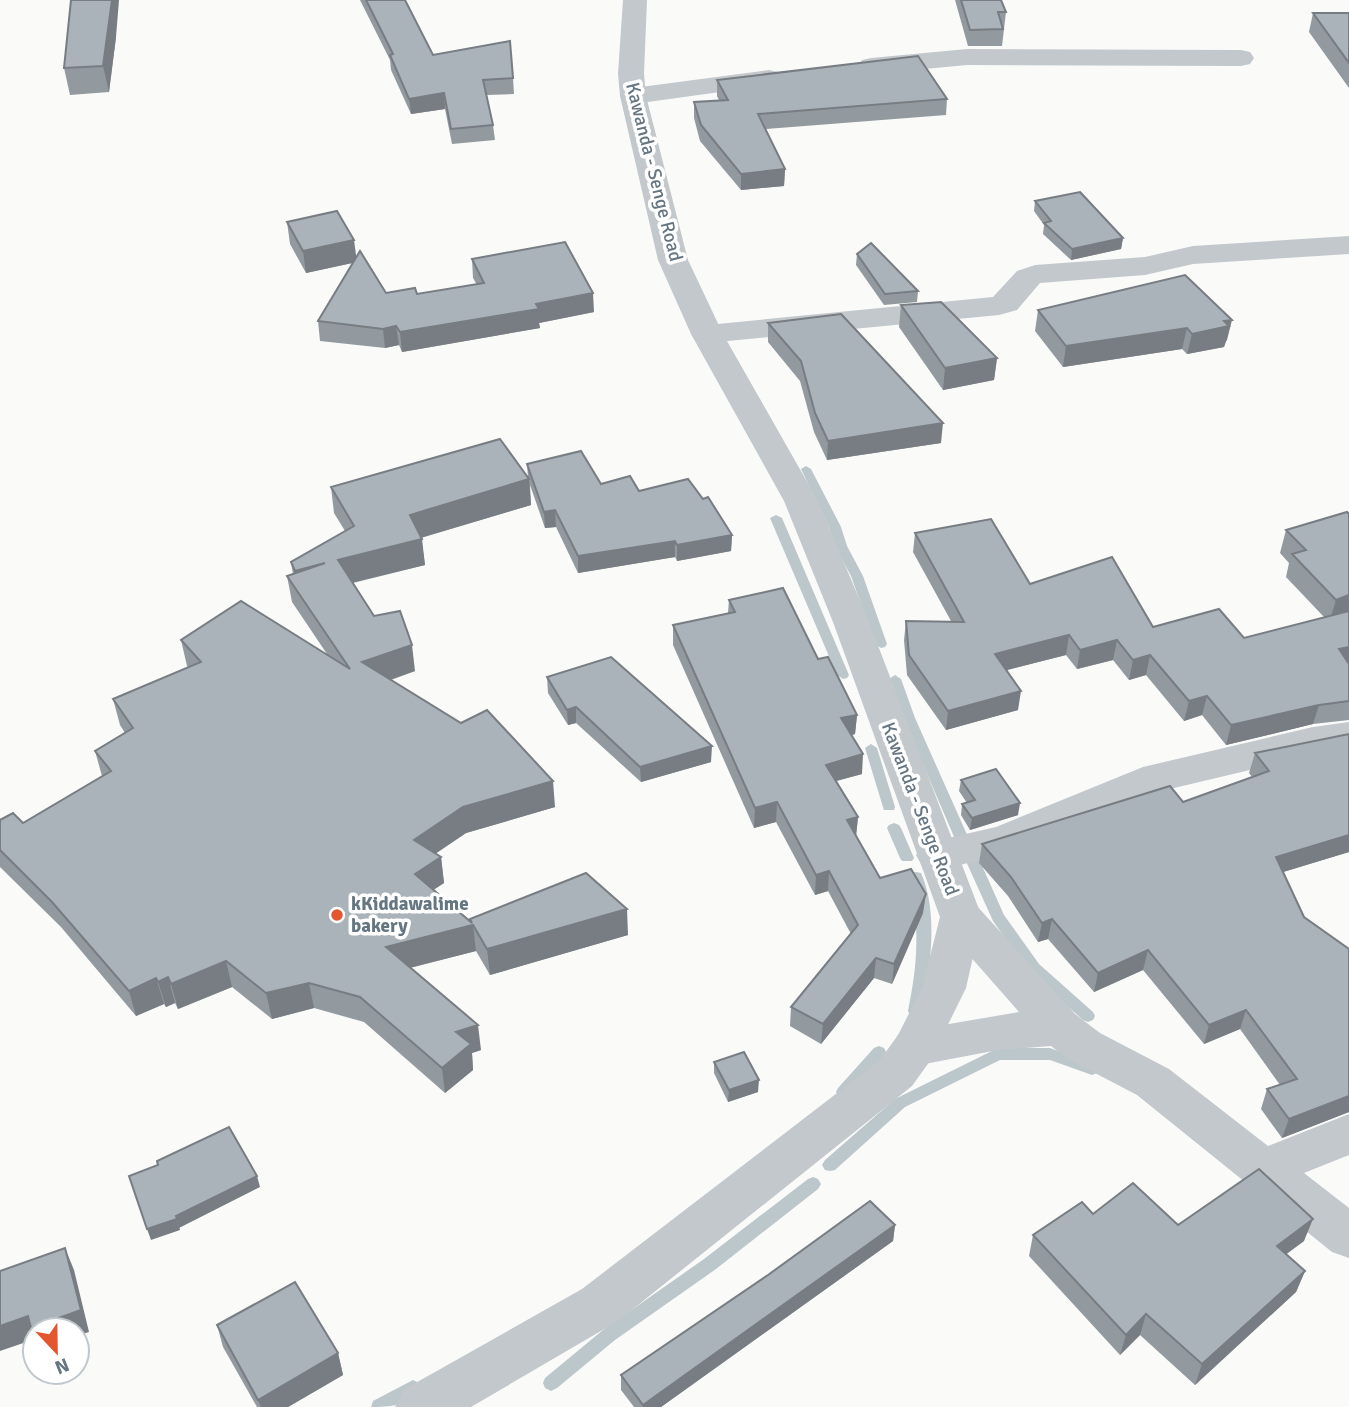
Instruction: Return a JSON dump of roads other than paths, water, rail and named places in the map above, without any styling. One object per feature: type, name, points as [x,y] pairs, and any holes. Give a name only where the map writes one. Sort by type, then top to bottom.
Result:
[{"type":"street","name":"Kawanda - Senge Road","points":[[421,1407],[600,1305],[896,1073],[914,1048],[944,988],[961,917],[851,622],[801,501],[707,334],[673,260],[633,96],[631,74],[635,0]]},
{"type":"street","points":[[847,68],[967,57],[1241,58]]},
{"type":"street","points":[[633,96],[794,75]]},
{"type":"street","points":[[707,334],[981,310],[1006,303],[1028,277],[1049,272],[1145,266],[1193,255],[1349,245]]},
{"type":"street","points":[[937,855],[1004,840],[1143,781],[1300,743],[1349,736]]},
{"type":"street","points":[[961,917],[1059,1027],[1084,1046],[1153,1082],[1349,1237]]},
{"type":"street","points":[[914,1048],[998,1032],[1059,1027]]},
{"type":"street","points":[[1265,1168],[1349,1134]]},
{"type":"waterway","points":[[806,469],[857,576],[881,644]]},
{"type":"waterway","points":[[776,518],[843,675]]},
{"type":"waterway","points":[[895,679],[909,718],[962,839]]},
{"type":"waterway","points":[[871,748],[889,807]]},
{"type":"waterway","points":[[894,828],[907,858]]},
{"type":"waterway","points":[[972,859],[998,917],[1034,968],[1088,1016]]},
{"type":"waterway","points":[[915,1011],[925,944],[923,913],[916,877]]},
{"type":"waterway","points":[[843,1092],[879,1052]]},
{"type":"waterway","points":[[830,1165],[900,1103],[998,1054],[1050,1054],[1092,1069]]},
{"type":"waterway","points":[[551,1383],[609,1335],[710,1264],[813,1184]]},
{"type":"waterway","points":[[379,1407],[413,1388]]},
{"type":"place","name":"kKiddawalime bakery","points":[[337,915]]}]
